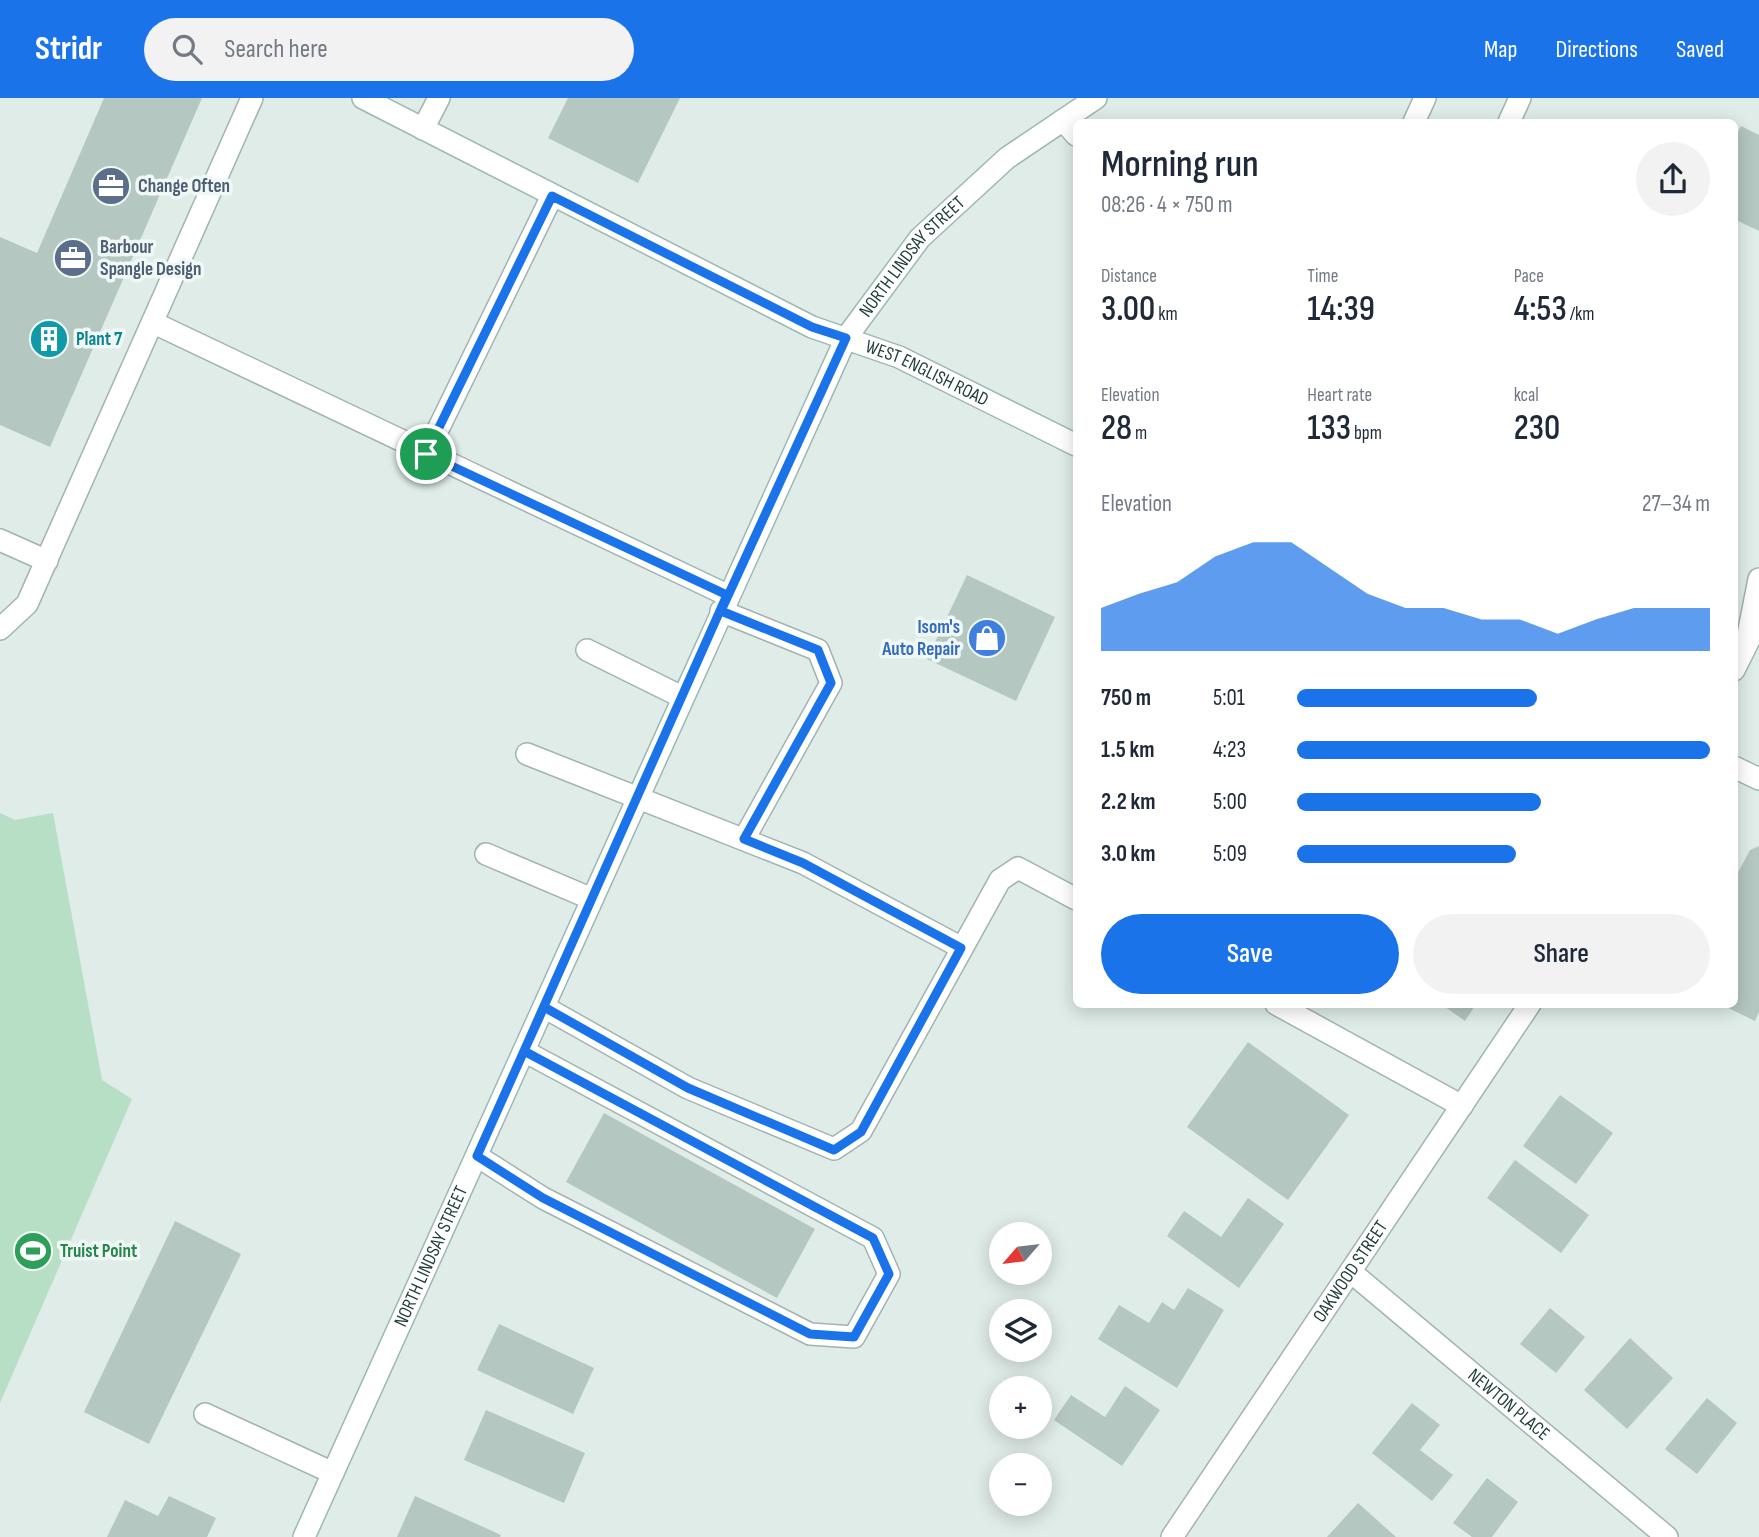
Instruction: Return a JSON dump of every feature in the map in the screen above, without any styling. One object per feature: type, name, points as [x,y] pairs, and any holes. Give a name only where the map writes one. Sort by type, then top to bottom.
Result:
[{"type":"main road","points":[[0,629],[27,604],[252,98]]},
{"type":"main road","name":"WEST ENGLISH ROAD","points":[[363,98],[812,327],[899,357],[1073,444]]},
{"type":"main road","points":[[423,129],[439,98]]},
{"type":"main road","name":"NORTH LINDSAY STREET","points":[[1077,119],[1096,98]]},
{"type":"main road","points":[[1415,119],[1425,98]]},
{"type":"main road","points":[[1510,119],[1520,98]]},
{"type":"main road","name":"NORTH LINDSAY STREET","points":[[304,1537],[846,338],[920,238],[1007,158],[1070,127]]},
{"type":"main road","points":[[426,454],[552,196]]},
{"type":"main road","points":[[154,323],[426,454],[818,650],[831,683],[744,839]]},
{"type":"main road","points":[[0,540],[47,561]]},
{"type":"main road","points":[[1747,640],[1759,579]]},
{"type":"main road","points":[[1738,661],[1759,621]]},
{"type":"main road","points":[[587,650],[682,697]]},
{"type":"main road","points":[[527,754],[803,863],[961,948]]},
{"type":"main road","points":[[1738,770],[1759,779]]},
{"type":"main road","points":[[486,853],[592,899]]},
{"type":"main road","points":[[544,1007],[688,1088],[834,1150],[861,1132],[1000,880],[1018,868],[1073,897]]},
{"type":"main road","points":[[1283,1008],[1462,1106]]},
{"type":"main road","name":"OAKWOOD STREET","points":[[1172,1537],[1527,1008]]},
{"type":"main road","points":[[477,1156],[543,1198],[810,1334],[854,1337],[889,1274],[873,1238],[524,1051]]},
{"type":"main road","name":"NEWTON PLACE","points":[[1351,1272],[1667,1537]]},
{"type":"main road","points":[[205,1415],[333,1473]]},
{"type":"green space","name":"Truist Point","points":[[0,813],[15,820],[53,813],[102,1080],[132,1099],[0,1403]]},
{"type":"building","name":"Plant 7","points":[[104,98],[202,98],[50,447],[0,425],[0,237],[37,253]]},
{"type":"building","points":[[568,98],[680,98],[638,183],[548,138]]},
{"type":"building","points":[[1741,126],[1759,135],[1759,231],[1738,221],[1738,132]]},
{"type":"building","points":[[967,575],[1055,617],[1016,701],[927,659]]},
{"type":"building","points":[[1759,846],[1759,1012],[1755,1021],[1728,1008],[1738,1008],[1738,872],[1750,850]]},
{"type":"building","points":[[1447,1008],[1473,1008],[1465,1021]]},
{"type":"building","points":[[1248,1042],[1349,1115],[1288,1200],[1187,1127]]},
{"type":"building","points":[[1560,1095],[1613,1133],[1576,1184],[1523,1146]]},
{"type":"building","points":[[604,1113],[815,1229],[777,1298],[566,1182]]},
{"type":"building","points":[[1515,1160],[1589,1215],[1561,1253],[1487,1198]]},
{"type":"building","points":[[1248,1198],[1284,1224],[1239,1288],[1167,1236],[1184,1211],[1221,1237]]},
{"type":"building","points":[[175,1221],[241,1254],[149,1444],[84,1412]]},
{"type":"building","points":[[1188,1288],[1224,1310],[1177,1388],[1098,1339],[1119,1305],[1149,1323],[1162,1302],[1174,1310]]},
{"type":"building","points":[[1550,1308],[1585,1337],[1556,1373],[1520,1344]]},
{"type":"building","points":[[499,1324],[594,1368],[573,1414],[477,1370]]},
{"type":"building","points":[[1630,1338],[1673,1378],[1627,1429],[1584,1390]]},
{"type":"building","points":[[1125,1386],[1160,1410],[1122,1466],[1054,1420],[1071,1395],[1105,1417]]},
{"type":"building","points":[[1707,1398],[1737,1423],[1697,1474],[1665,1449]]},
{"type":"building","points":[[1412,1403],[1440,1425],[1420,1450],[1453,1475],[1432,1501],[1372,1453]]},
{"type":"building","points":[[486,1410],[585,1453],[564,1503],[464,1460]]},
{"type":"building","points":[[1487,1478],[1518,1502],[1492,1537],[1472,1537],[1453,1523]]},
{"type":"building","points":[[169,1496],[216,1518],[207,1537],[107,1537],[125,1500],[158,1516]]},
{"type":"building","points":[[415,1496],[501,1535],[397,1537]]},
{"type":"building","points":[[1358,1503],[1396,1537],[1327,1537]]},
{"type":"place","name":"Change Often","points":[[111,186]]},
{"type":"place","name":"Barbour Spangle Design","points":[[73,258]]},
{"type":"place","name":"Plant 7","points":[[49,339]]},
{"type":"place","name":"Isom's Auto Repair","points":[[987,638]]},
{"type":"place","name":"Truist Point","points":[[33,1251]]},
{"type":"route","points":[[552,196],[812,327],[846,338],[721,611],[818,650],[831,683],[744,839],[803,863],[961,948],[861,1132],[834,1150],[688,1088],[544,1007],[524,1051],[873,1238],[889,1274],[854,1337],[810,1334],[543,1198],[477,1156],[727,595],[426,454],[552,196]]}]
